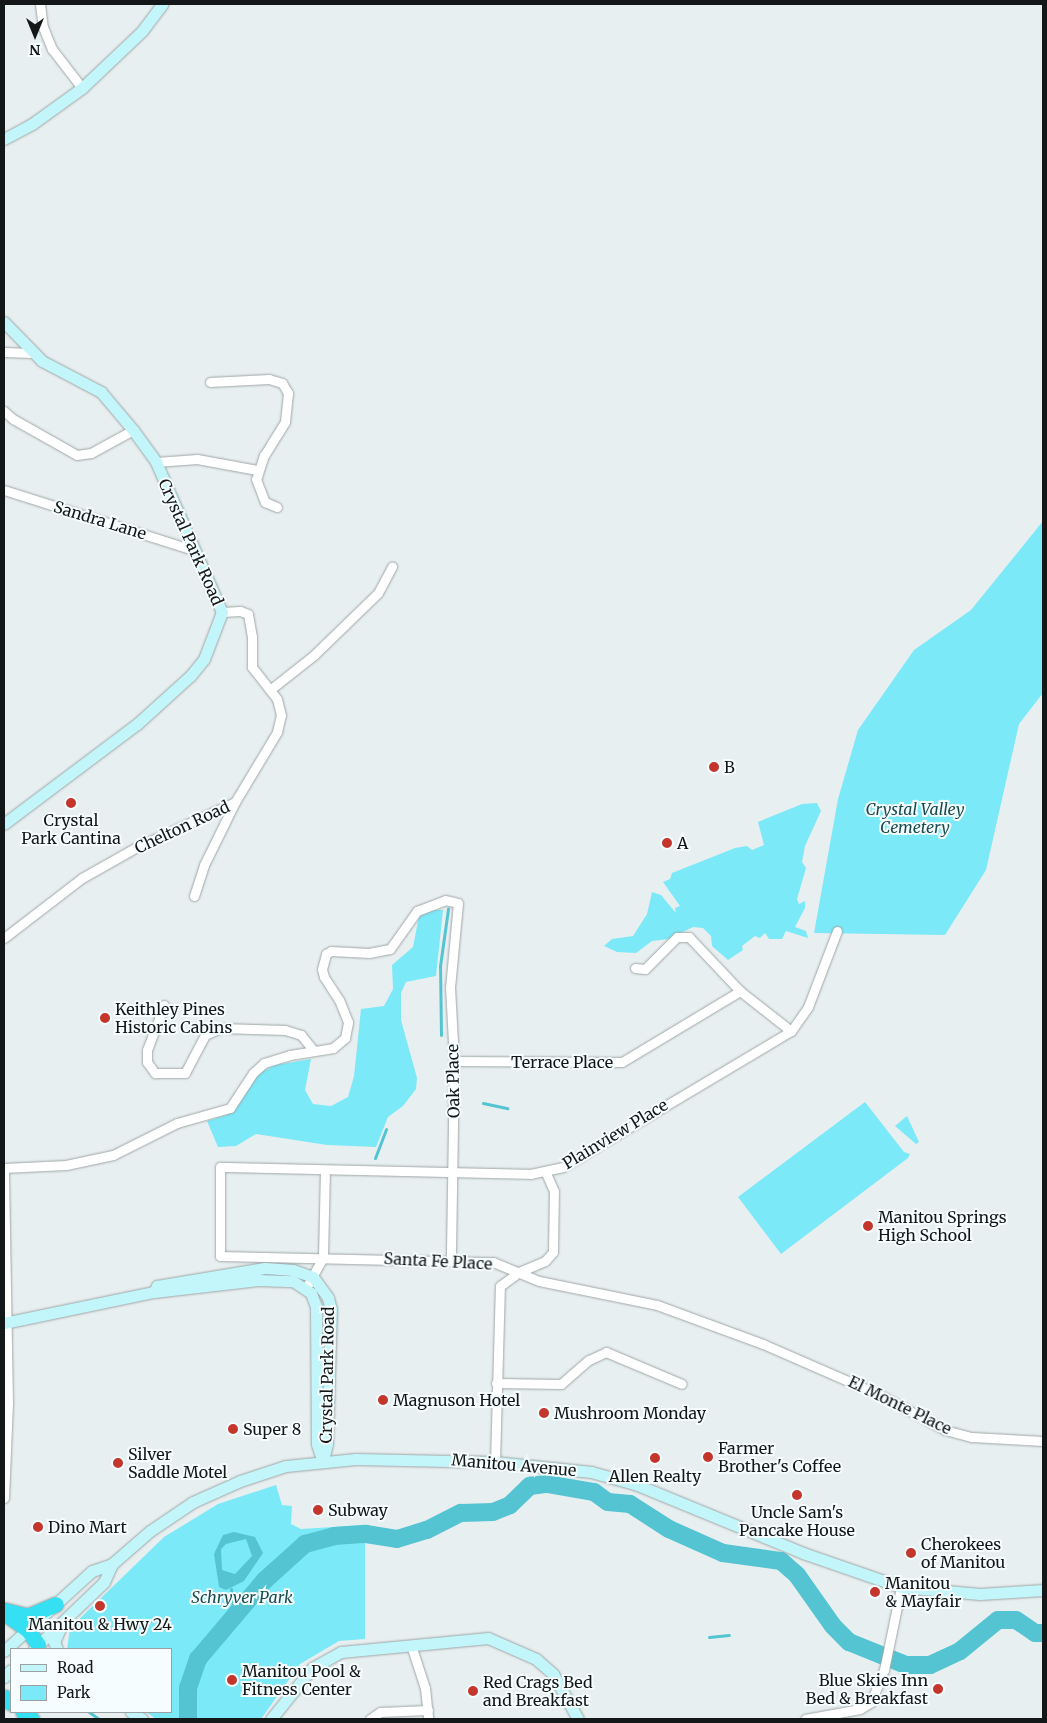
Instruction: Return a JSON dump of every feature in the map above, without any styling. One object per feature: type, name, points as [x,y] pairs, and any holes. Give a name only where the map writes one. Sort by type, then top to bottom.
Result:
[{"type":"highway","points":[[4,1611],[32,1616],[56,1604]]},
{"type":"highway","points":[[4,1611],[39,1648]]},
{"type":"highway","points":[[4,1625],[24,1634]]},
{"type":"street","points":[[40,4],[43,27],[52,49],[82,88]]},
{"type":"street","points":[[4,139],[32,124],[82,88],[142,31],[162,4]]},
{"type":"street","name":"Crystal Park Road","points":[[4,322],[31,353],[101,392],[133,430],[156,462],[222,612],[204,659],[190,676],[137,724],[4,824]]},
{"type":"street","points":[[4,352],[31,353]]},
{"type":"street","points":[[210,382],[269,379],[282,383],[285,388],[288,406],[285,422],[257,470],[256,479],[265,502],[277,507]]},
{"type":"street","points":[[4,411],[13,419],[77,455],[91,453],[133,430]]},
{"type":"street","points":[[156,462],[197,459],[257,470]]},
{"type":"street","name":"Sandra Lane","points":[[4,490],[196,551]]},
{"type":"street","points":[[271,689],[314,655],[378,593],[392,567]]},
{"type":"street","name":"Chelton Road","points":[[4,938],[82,878],[135,848],[235,802],[280,722],[280,708],[271,689],[252,667],[252,637],[248,614],[240,611],[222,612]]},
{"type":"street","points":[[194,896],[204,866],[235,802]]},
{"type":"street","name":"Oak Place","points":[[313,1050],[334,1048],[341,1043],[348,1032],[344,1010],[324,977],[322,969],[326,954],[332,951],[369,953],[390,949],[418,911],[437,902],[458,903],[450,987],[454,1061],[452,1260]]},
{"type":"street","name":"Plainview Place","points":[[220,1256],[220,1167],[454,1173],[546,1173],[569,1164],[791,1031],[808,1008],[837,931]]},
{"type":"street","points":[[635,968],[645,970],[677,937],[689,937],[740,991],[791,1031]]},
{"type":"street","name":"Terrace Place","points":[[454,1061],[622,1062],[740,991]]},
{"type":"street","points":[[4,1498],[8,1403],[4,1323],[4,1168],[66,1165],[113,1155],[177,1123],[230,1108],[240,1096],[252,1073],[264,1063],[313,1050],[301,1035],[285,1030],[221,1028],[205,1035],[184,1073],[155,1073],[147,1062],[147,1050],[164,1005]]},
{"type":"street","points":[[306,1288],[323,1257],[325,1170]]},
{"type":"street","points":[[495,1462],[500,1286],[519,1272],[546,1261],[555,1246],[554,1191],[546,1173]]},
{"type":"street","name":"Santa Fe Place","points":[[220,1256],[494,1262],[539,1281],[637,1300],[762,1344]]},
{"type":"street","name":"Crystal Park Road","points":[[154,1292],[157,1286],[265,1268],[293,1270],[313,1277],[328,1298],[331,1309],[327,1444],[323,1462]]},
{"type":"street","name":"Crystal Park Road","points":[[4,1323],[154,1292],[258,1280],[285,1279],[306,1288],[314,1300],[318,1316],[317,1444],[323,1462]]},
{"type":"street","name":"El Monte Place","points":[[762,1344],[880,1394],[944,1430],[972,1436],[1043,1441]]},
{"type":"street","points":[[496,1383],[561,1384],[589,1360],[606,1352],[682,1384]]},
{"type":"street","name":"Manitou Avenue","points":[[4,1651],[92,1571],[112,1564],[150,1531],[202,1498],[268,1472],[323,1462],[387,1458],[495,1462],[567,1468],[626,1481],[803,1553],[901,1587],[973,1594],[1043,1590]]},
{"type":"street","name":"Manitou Avenue","points":[[39,1648],[66,1618],[104,1582],[112,1564]]},
{"type":"street","points":[[805,1719],[860,1709],[870,1702],[884,1670],[901,1587]]},
{"type":"street","points":[[57,1648],[54,1642],[56,1633],[66,1618]]},
{"type":"street","points":[[271,1719],[312,1668],[341,1652],[488,1638],[513,1646],[536,1659],[553,1674],[578,1719]]},
{"type":"street","points":[[370,1719],[380,1712],[428,1714],[411,1645]]},
{"type":"green space","name":"Crystal Valley Cemetery","points":[[1043,521],[1043,693],[1019,724],[986,870],[945,935],[814,933],[838,799],[858,730],[914,650],[971,610]]},
{"type":"green space","points":[[817,803],[821,811],[805,846],[802,862],[806,868],[797,899],[799,904],[805,901],[805,908],[795,927],[806,931],[808,938],[786,931],[782,939],[769,939],[765,933],[760,938],[755,936],[742,946],[743,950],[728,960],[712,946],[711,936],[703,928],[693,927],[669,939],[652,941],[636,953],[617,952],[604,946],[612,939],[633,936],[647,914],[652,892],[661,895],[676,913],[675,908],[680,906],[663,882],[670,879],[672,873],[735,848],[747,846],[752,850],[764,845],[758,822],[802,804]]},
{"type":"green space","points":[[433,910],[443,910],[436,976],[406,982],[401,993],[401,1020],[417,1078],[416,1089],[403,1106],[388,1117],[376,1147],[327,1145],[256,1134],[236,1146],[218,1147],[207,1121],[227,1115],[240,1102],[258,1074],[275,1065],[311,1059],[305,1090],[313,1104],[331,1106],[348,1097],[354,1076],[361,1009],[384,1006],[393,989],[392,965],[413,947],[419,916]]},
{"type":"green space","points":[[865,1102],[904,1152],[910,1154],[908,1158],[781,1254],[738,1197]]},
{"type":"green space","points":[[907,1116],[919,1142],[916,1144],[895,1126]]},
{"type":"green space","name":"Schryver Park","points":[[276,1485],[282,1505],[292,1506],[291,1524],[301,1529],[365,1525],[365,1639],[339,1641],[300,1664],[261,1719],[156,1719],[147,1713],[172,1713],[172,1648],[67,1648],[70,1628],[164,1537],[218,1504]]},
{"type":"shaded area","points":[[234,1532],[255,1537],[263,1553],[244,1581],[226,1590],[219,1587],[214,1554],[223,1535]],"holes":[[[246,1539],[252,1556],[235,1574],[222,1570],[221,1549],[226,1544]]]},
{"type":"waterway","points":[[441,1035],[440,966],[448,909]]},
{"type":"waterway","points":[[483,1103],[507,1108]]},
{"type":"waterway","points":[[375,1158],[386,1129]]},
{"type":"waterway","points":[[188,1719],[188,1688],[198,1659],[265,1580],[305,1544],[334,1536],[366,1534],[397,1539],[427,1530],[461,1513],[493,1512],[510,1505],[530,1486],[547,1484],[594,1492],[608,1502],[630,1504],[669,1529],[723,1553],[781,1561],[797,1575],[833,1626],[849,1642],[906,1665],[930,1665],[960,1651],[998,1620],[1016,1620],[1035,1633],[1043,1633]]},
{"type":"waterway","points":[[231,1589],[234,1617]]},
{"type":"waterway","points":[[709,1637],[729,1635]]},
{"type":"waterway","points":[[90,1713],[99,1719]]},
{"type":"place","name":"B","points":[[714,767]]},
{"type":"place","name":"Crystal Park Cantina","points":[[71,803]]},
{"type":"place","name":"A","points":[[667,843]]},
{"type":"place","name":"Keithley Pines Historic Cabins","points":[[105,1018]]},
{"type":"place","name":"Manitou Springs High School","points":[[868,1226]]},
{"type":"place","name":"Magnuson Hotel","points":[[383,1400]]},
{"type":"place","name":"Mushroom Monday","points":[[544,1413]]},
{"type":"place","name":"Super 8","points":[[233,1429]]},
{"type":"place","name":"Farmer Brother's Coffee","points":[[708,1457]]},
{"type":"place","name":"Allen Realty","points":[[655,1458]]},
{"type":"place","name":"Silver Saddle Motel","points":[[118,1463]]},
{"type":"place","name":"Uncle Sam's Pancake House","points":[[797,1495]]},
{"type":"place","name":"Subway","points":[[318,1510]]},
{"type":"place","name":"Dino Mart","points":[[38,1527]]},
{"type":"place","name":"Cherokees of Manitou","points":[[911,1553]]},
{"type":"place","name":"Manitou & Mayfair","points":[[875,1592]]},
{"type":"place","name":"Manitou & Hwy 24","points":[[100,1606]]},
{"type":"place","name":"Manitou Pool & Fitness Center","points":[[232,1680]]},
{"type":"place","name":"Blue Skies Inn Bed & Breakfast","points":[[938,1689]]},
{"type":"place","name":"Red Crags Bed and Breakfast","points":[[473,1691]]}]
